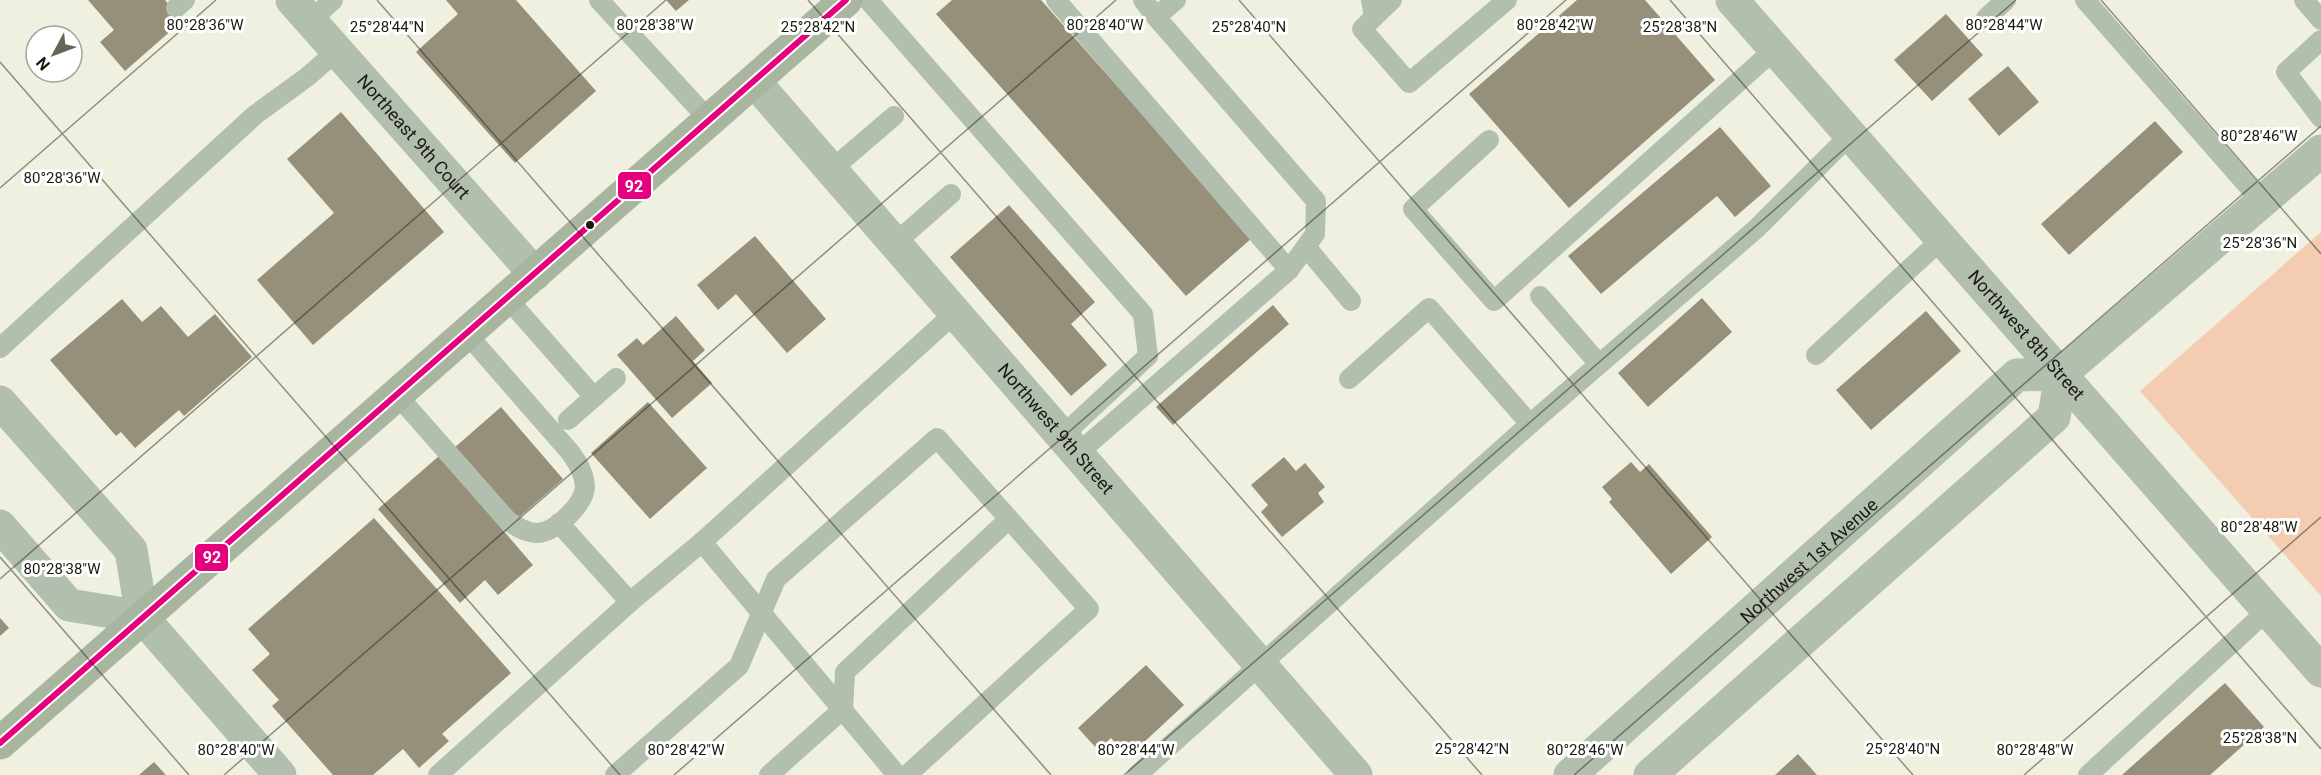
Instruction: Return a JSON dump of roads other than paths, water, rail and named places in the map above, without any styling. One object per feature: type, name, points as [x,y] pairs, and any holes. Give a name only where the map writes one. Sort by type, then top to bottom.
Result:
[{"type":"highway","points":[[0,743],[755,82],[834,4]]},
{"type":"street","name":"Northwest 8th Street","points":[[1732,0],[2321,671]]},
{"type":"street","name":"Northeast 9th Court","points":[[312,7],[337,51],[535,274]]},
{"type":"street","name":"Northwest 9th Street","points":[[755,82],[1356,775]]},
{"type":"street","points":[[1650,775],[2054,417],[2061,374],[2321,151]]},
{"type":"street","name":"Northwest 1st Avenue","points":[[1570,775],[2017,375],[2061,374]]},
{"type":"street","points":[[0,402],[131,550],[142,617],[280,775]]},
{"type":"street","points":[[0,526],[69,605],[142,617]]},
{"type":"lane","points":[[599,0],[710,121]]},
{"type":"lane","points":[[868,0],[1143,314],[1148,356],[1070,445]]},
{"type":"lane","points":[[1056,0],[1289,270]]},
{"type":"lane","points":[[1070,445],[1289,270],[1315,234],[1316,201],[1143,0]]},
{"type":"lane","points":[[1156,17],[1176,0]]},
{"type":"lane","points":[[1392,0],[1372,8],[1362,29],[1409,83],[1507,0]]},
{"type":"lane","points":[[1986,18],[2006,0]]},
{"type":"lane","points":[[2085,0],[2262,202]]},
{"type":"lane","points":[[2304,0],[2321,20]]},
{"type":"lane","points":[[2321,40],[2286,72],[2321,118]]},
{"type":"lane","points":[[1489,140],[1413,209],[1494,300],[1775,49]]},
{"type":"lane","points":[[0,348],[255,115],[307,77],[337,51]]},
{"type":"lane","points":[[831,170],[894,116]]},
{"type":"lane","points":[[1137,775],[1530,424],[1756,229],[1850,135]]},
{"type":"lane","points":[[895,243],[951,194]]},
{"type":"lane","points":[[1816,355],[1942,239]]},
{"type":"lane","points":[[1306,248],[1351,301]]},
{"type":"lane","points":[[1540,296],[1599,364]]},
{"type":"lane","points":[[507,298],[594,397]]},
{"type":"lane","points":[[1349,379],[1429,308],[1530,424]]},
{"type":"lane","points":[[438,775],[630,602],[702,542],[955,313]]},
{"type":"lane","points":[[397,395],[508,521],[529,532],[542,533],[559,523],[579,504],[585,487],[581,469],[570,452],[467,334]]},
{"type":"lane","points":[[568,420],[616,378]]},
{"type":"lane","points":[[615,775],[739,666],[776,579],[937,438],[1089,609],[907,775]]},
{"type":"lane","points":[[769,775],[843,710],[845,672],[1009,519]]},
{"type":"lane","points":[[559,523],[630,602]]},
{"type":"lane","points":[[702,542],[897,775]]},
{"type":"lane","points":[[2088,775],[2268,610]]}]
